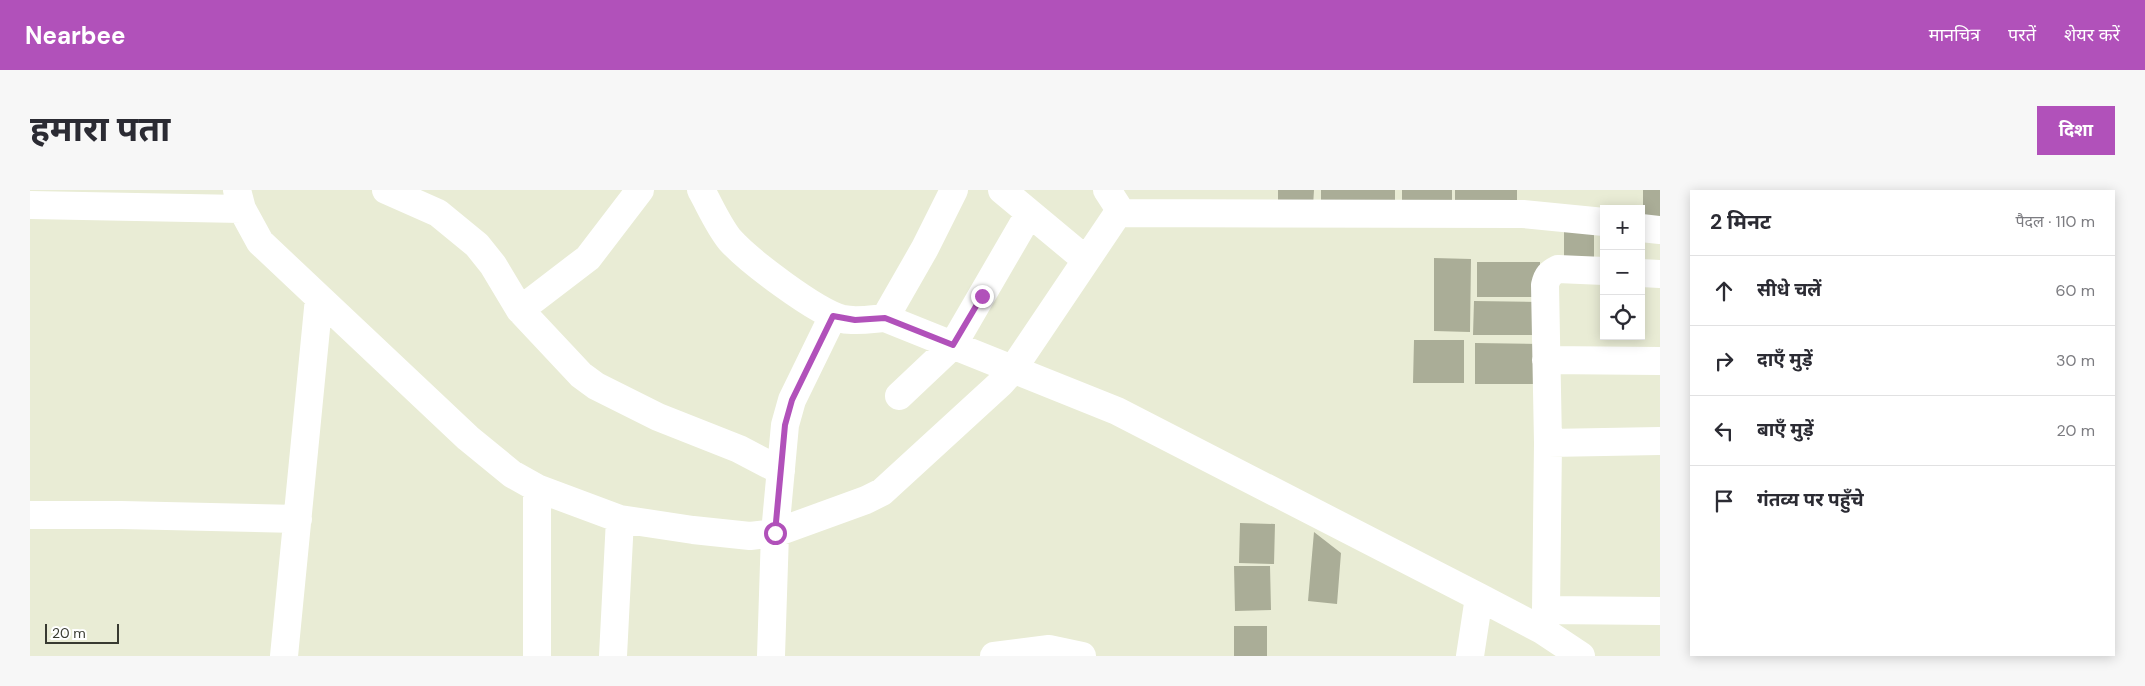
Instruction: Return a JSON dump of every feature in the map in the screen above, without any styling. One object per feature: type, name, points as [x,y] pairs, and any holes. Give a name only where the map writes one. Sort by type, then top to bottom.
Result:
[{"type":"street","points":[[386,190],[438,213],[477,245],[493,265],[520,310],[581,375],[596,386],[658,417],[739,449],[781,471]]},
{"type":"street","points":[[520,310],[588,258],[640,190]]},
{"type":"street","points":[[701,190],[730,239],[751,260],[817,307],[833,316],[855,320],[885,318],[1117,411],[1479,597],[1544,620],[1660,611]]},
{"type":"street","points":[[885,318],[925,248],[954,190]]},
{"type":"street","points":[[1002,190],[1086,260]]},
{"type":"street","points":[[30,206],[240,199],[260,242],[468,438],[512,474],[537,488],[620,519],[750,536],[775,533],[866,500],[882,492],[1001,382],[1013,369],[1086,260],[1112,201],[1523,202],[1600,221]]},
{"type":"street","points":[[899,396],[953,345],[1029,214]]},
{"type":"street","points":[[1645,228],[1660,230]]},
{"type":"street","points":[[1581,656],[1544,620],[1548,443],[1545,285],[1551,272],[1558,269],[1600,271]]},
{"type":"street","points":[[1645,273],[1660,274]]},
{"type":"street","points":[[284,656],[319,298]]},
{"type":"street","points":[[771,656],[775,533],[785,425],[792,400],[833,316]]},
{"type":"street","points":[[1546,360],[1660,361]]},
{"type":"street","points":[[1548,443],[1660,441]]},
{"type":"street","points":[[537,488],[537,656]]},
{"type":"street","points":[[30,515],[298,519]]},
{"type":"street","points":[[613,656],[620,519]]},
{"type":"street","points":[[1470,656],[1479,597]]},
{"type":"street","points":[[994,656],[1049,649],[1082,656]]},
{"type":"building","points":[[1278,190],[1314,190],[1313,206],[1278,206]]},
{"type":"building","points":[[1321,190],[1395,190],[1395,213],[1321,212]]},
{"type":"building","points":[[1402,190],[1452,190],[1452,209],[1402,209]]},
{"type":"building","points":[[1455,190],[1517,190],[1517,207],[1455,207]]},
{"type":"building","points":[[1643,190],[1660,190],[1660,227],[1645,227],[1645,205],[1643,205]]},
{"type":"building","points":[[1564,227],[1594,227],[1594,265],[1564,265]]},
{"type":"building","points":[[1434,258],[1471,259],[1470,332],[1434,331]]},
{"type":"building","points":[[1477,262],[1540,262],[1540,297],[1477,297]]},
{"type":"building","points":[[1474,301],[1539,302],[1538,335],[1473,335]]},
{"type":"building","points":[[1414,340],[1464,340],[1464,383],[1413,383]]},
{"type":"building","points":[[1475,343],[1541,344],[1540,384],[1475,384]]},
{"type":"building","points":[[1240,523],[1275,524],[1274,564],[1239,563]]},
{"type":"building","points":[[1314,532],[1341,553],[1337,604],[1308,601]]},
{"type":"building","points":[[1234,566],[1270,566],[1271,610],[1235,611]]},
{"type":"building","points":[[1234,626],[1267,626],[1267,656],[1234,656]]},
{"type":"route","points":[[775,533],[785,425],[792,400],[833,316],[855,320],[885,318],[953,345],[982,296]]}]
